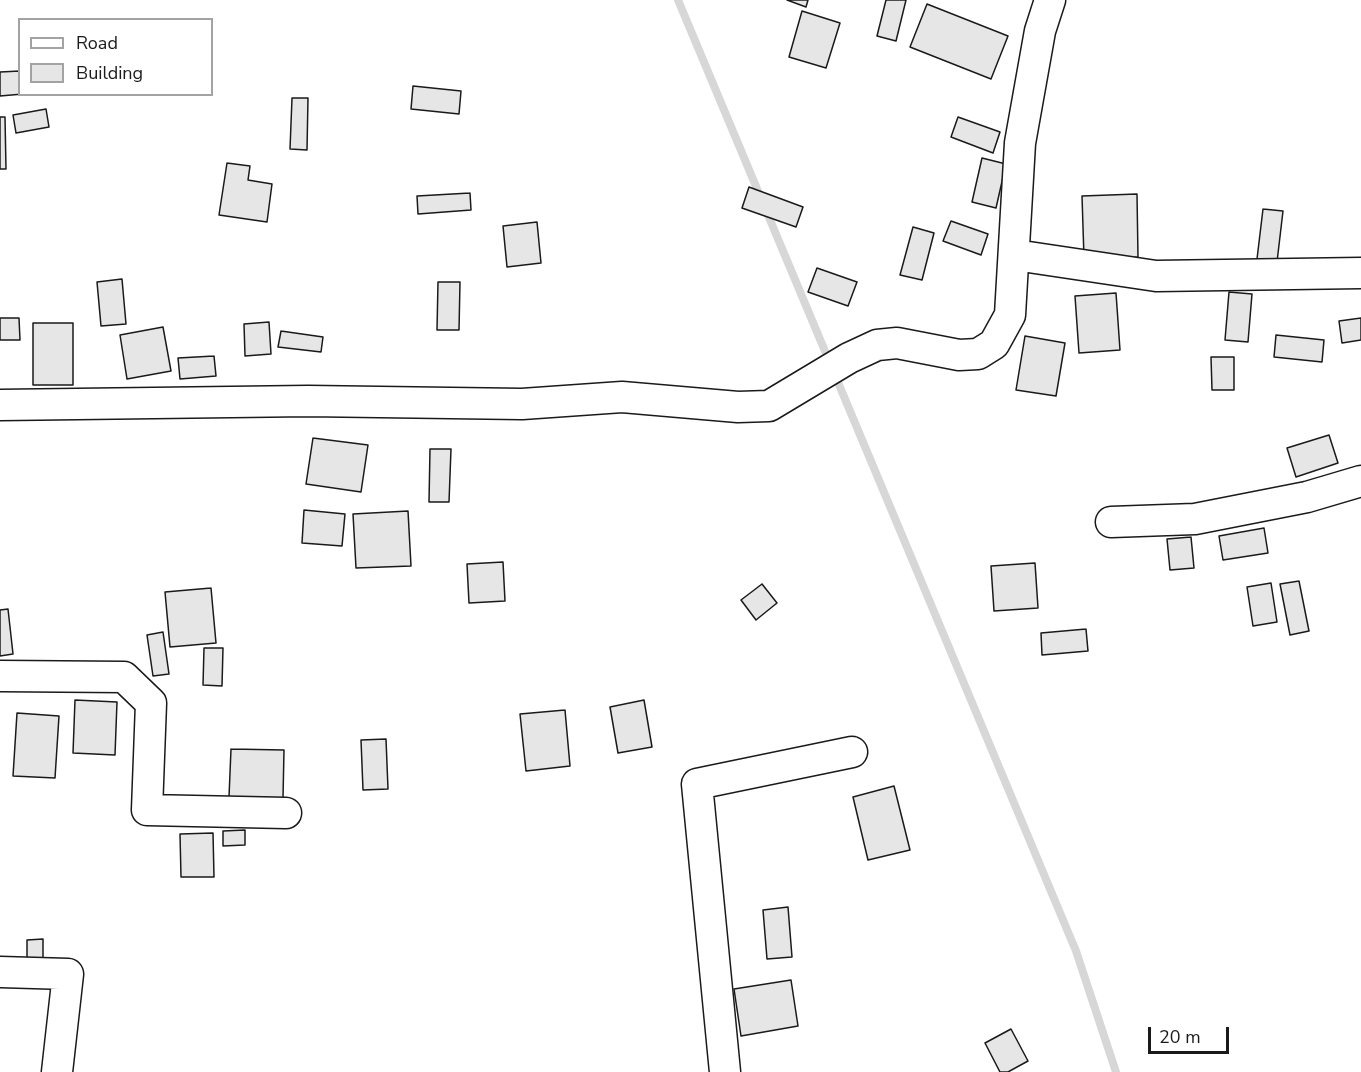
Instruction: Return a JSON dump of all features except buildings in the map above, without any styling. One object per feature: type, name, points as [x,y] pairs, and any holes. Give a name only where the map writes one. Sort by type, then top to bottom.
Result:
[{"type":"street","points":[[0,405],[308,401],[522,404],[622,397],[738,407],[769,406],[849,358],[877,345],[897,343],[959,355],[978,354],[994,344],[1010,315],[1020,143],[1040,31],[1050,0]]},
{"type":"street","points":[[1015,255],[1156,276],[1361,273]]},
{"type":"street","points":[[1111,522],[1195,519],[1307,496],[1361,481]]},
{"type":"street","points":[[0,676],[124,677],[151,703],[147,810],[286,813]]},
{"type":"street","points":[[725,1072],[697,784],[852,752]]},
{"type":"street","points":[[0,972],[68,974],[57,1072]]},
{"type":"waterway","points":[[678,0],[1076,951],[1116,1072]]}]
